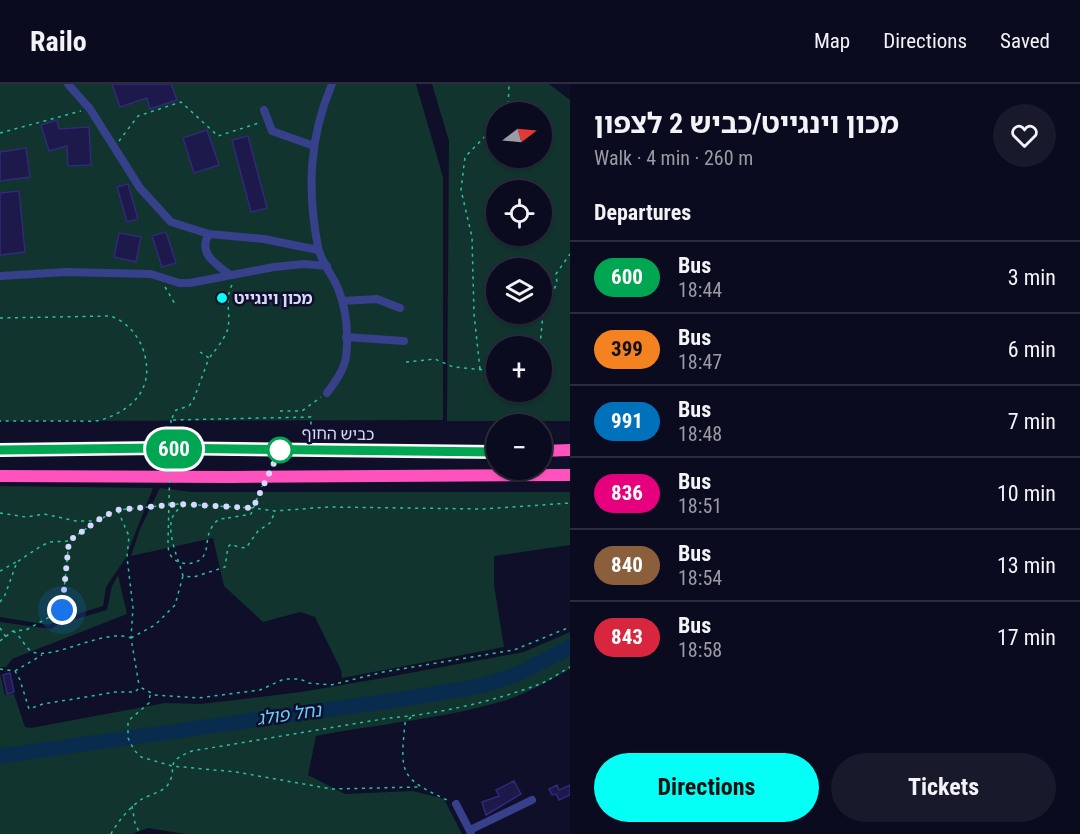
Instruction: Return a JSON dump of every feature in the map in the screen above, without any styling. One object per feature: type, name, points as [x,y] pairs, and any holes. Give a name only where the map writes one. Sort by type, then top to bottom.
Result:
[{"type":"highway","name":"כביש החוף","points":[[0,450],[159,448],[486,452]]},
{"type":"highway","points":[[552,451],[570,450]]},
{"type":"highway","points":[[0,476],[570,475]]},
{"type":"street","points":[[69,84],[90,109],[140,188],[171,222],[208,234],[264,239],[318,250]]},
{"type":"street","points":[[327,393],[338,377],[346,358],[346,337],[342,301],[318,250],[311,179],[320,111],[332,84]]},
{"type":"street","points":[[264,110],[272,132],[314,146]]},
{"type":"street","points":[[208,234],[204,241],[208,257],[230,275]]},
{"type":"street","points":[[0,276],[66,272],[151,274],[179,283],[190,283],[274,267],[304,264],[327,266]]},
{"type":"street","points":[[342,301],[377,299],[400,308]]},
{"type":"street","points":[[346,337],[404,341]]},
{"type":"street","points":[[456,804],[471,832],[532,800]]},
{"type":"path","points":[[508,102],[509,84]]},
{"type":"path","points":[[115,147],[138,116],[182,102],[218,136],[268,120]]},
{"type":"path","points":[[0,133],[90,109]]},
{"type":"path","points":[[480,369],[474,314],[471,237],[461,190],[465,157],[486,135]]},
{"type":"path","points":[[541,336],[543,313],[557,283],[556,274],[570,254]]},
{"type":"path","points":[[240,273],[228,291],[227,330],[209,358],[193,401],[189,406],[176,410],[171,420],[168,542],[169,552],[173,559],[182,563],[199,560],[206,549],[209,530],[219,519],[247,517],[251,514],[266,477]]},
{"type":"path","points":[[159,277],[175,304]]},
{"type":"path","points":[[0,318],[110,316],[121,319],[134,333],[144,350],[148,369],[145,386],[134,402],[100,420],[0,422]]},
{"type":"path","points":[[200,352],[209,358]]},
{"type":"path","points":[[406,362],[435,358],[453,367],[486,370]]},
{"type":"path","points":[[280,411],[302,411],[327,393]]},
{"type":"path","points":[[171,420],[311,417],[311,450]]},
{"type":"path","points":[[0,571],[50,542],[69,541],[117,510],[189,505],[253,508],[275,512],[328,507],[472,509],[570,503]]},
{"type":"path","points":[[130,638],[155,625],[176,605],[183,576],[170,528],[177,508],[189,505]]},
{"type":"path","points":[[117,510],[129,536],[127,557],[133,608],[130,638],[140,687],[150,693],[198,698],[260,690],[284,679],[300,679],[320,685],[341,684],[383,672],[514,650],[570,627]]},
{"type":"path","points":[[183,576],[194,577],[225,567],[228,547],[231,544],[238,548],[246,548],[258,531],[270,523],[275,512]]},
{"type":"path","points":[[0,513],[26,517],[44,514],[76,521],[97,521]]},
{"type":"path","points":[[0,641],[13,631],[26,630],[62,610],[66,604],[64,590],[69,541]]},
{"type":"path","points":[[0,602],[5,595],[17,562]]},
{"type":"path","points":[[0,628],[6,637]]},
{"type":"path","points":[[13,631],[20,635],[31,651],[43,655]]},
{"type":"path","points":[[0,669],[15,672],[43,655],[101,639],[123,635],[130,638]]},
{"type":"path","points":[[111,834],[132,806],[166,788],[171,778],[172,766],[178,756],[192,751],[389,718],[411,717],[499,697],[539,684],[570,667]]},
{"type":"path","points":[[15,672],[20,680],[29,709],[43,704],[116,692],[135,692],[140,687]]},
{"type":"path","points":[[150,693],[149,703],[128,722],[128,738],[134,750],[141,757],[172,766],[236,772],[332,789],[418,787]]},
{"type":"path","points":[[411,717],[405,723],[404,764],[408,777],[418,787],[456,804]]},
{"type":"path","points":[[132,806],[132,813],[140,834]]},
{"type":"green space","name":"מכון וינגייט","points":[[0,84],[416,84],[443,177],[443,420],[0,421]]},
{"type":"green space","points":[[432,84],[549,84],[570,100],[570,421],[552,421],[552,414],[486,414],[486,421],[447,421],[449,141]]},
{"type":"green space","points":[[0,486],[153,488],[125,559],[106,587],[103,606],[60,619],[49,625],[0,617]]},
{"type":"green space","points":[[160,488],[192,492],[570,492],[570,545],[494,556],[494,585],[504,647],[342,678],[341,670],[315,617],[300,612],[263,622],[224,586],[213,538],[131,556],[140,529]]},
{"type":"green space","points":[[118,575],[127,614],[12,659],[6,667],[0,667],[0,622],[51,629],[59,624],[107,610],[112,586]]},
{"type":"green space","points":[[570,632],[570,669],[520,695],[480,707],[433,717],[316,736],[308,775],[345,794],[413,791],[444,799],[462,834],[185,834],[148,828],[132,834],[0,834],[0,673],[5,695],[14,694],[25,727],[31,728],[165,703],[201,704],[301,692],[377,679],[524,652]]},
{"type":"building","points":[[112,84],[171,84],[177,100],[150,109],[147,98],[120,107]]},
{"type":"building","points":[[57,120],[59,129],[89,127],[91,165],[68,166],[67,146],[49,151],[41,125]]},
{"type":"building","points":[[207,130],[219,165],[194,173],[183,138]]},
{"type":"building","points":[[248,136],[267,208],[251,212],[232,140]]},
{"type":"building","points":[[26,148],[30,177],[0,181],[0,152]]},
{"type":"building","points":[[128,184],[138,219],[127,222],[117,187]]},
{"type":"building","points":[[19,191],[25,252],[0,255],[0,193]]},
{"type":"building","points":[[166,232],[176,263],[162,267],[152,236]]},
{"type":"building","points":[[119,233],[141,237],[136,262],[114,257]]},
{"type":"building","points":[[10,673],[14,692],[7,694],[3,675]]},
{"type":"building","points":[[514,781],[521,794],[486,815],[482,802],[499,796],[496,790]]},
{"type":"building","points":[[557,785],[559,790],[570,785],[570,795],[559,800],[556,794],[552,795],[549,789]]},
{"type":"waterway","name":"נחל פולג","points":[[0,756],[481,686],[518,674],[570,647]]},
{"type":"bus line","name":"600","points":[[0,450],[159,448],[486,452]]},
{"type":"place","name":"מכון וינגייט","points":[[222,298]]},
{"type":"route","points":[[62,610],[66,604],[64,590],[69,541],[101,518],[117,510],[179,504],[253,508],[280,450]]}]
